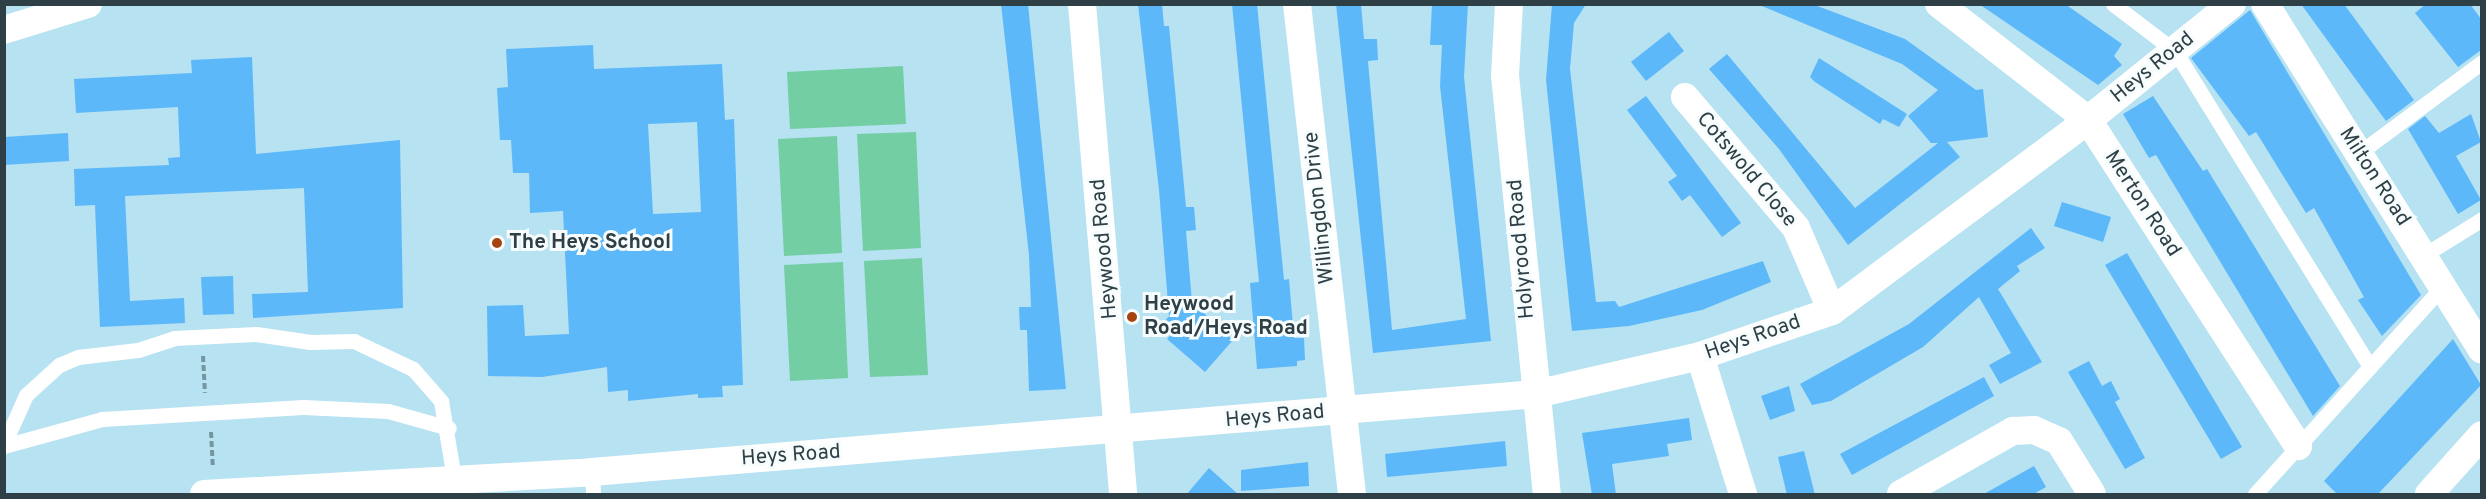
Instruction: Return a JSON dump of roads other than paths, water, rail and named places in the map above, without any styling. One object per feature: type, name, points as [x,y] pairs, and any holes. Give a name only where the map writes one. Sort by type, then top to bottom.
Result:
[{"type":"street","points":[[4,30],[88,4]]},
{"type":"street","name":"Heywood Road","points":[[1082,4],[1122,430],[1124,495]]},
{"type":"street","name":"Willingdon Drive","points":[[1297,4],[1352,495]]},
{"type":"street","name":"Holyrood Road","points":[[1509,4],[1505,75],[1547,495]]},
{"type":"street","name":"Merton Road","points":[[1938,4],[2088,120],[2298,446]]},
{"type":"street","name":"Heys Road","points":[[204,495],[454,478],[592,483],[1122,430],[1536,394],[1700,357],[1832,311],[2088,120],[2232,4]]},
{"type":"street","name":"Milton Road","points":[[2265,4],[2424,255],[2481,350]]},
{"type":"street","name":"Cotswold Close","points":[[1684,97],[1796,228],[1832,311]]},
{"type":"street","points":[[1700,357],[1743,495]]},
{"type":"street","points":[[1901,495],[2013,431],[2034,430],[2059,441],[2092,495]]},
{"type":"street","points":[[2429,495],[2476,454]]},
{"type":"lane","points":[[2113,4],[2175,51],[2370,367]]},
{"type":"lane","points":[[2359,153],[2481,62]]},
{"type":"lane","points":[[2424,255],[2481,219]]},
{"type":"lane","points":[[2255,495],[2443,286]]},
{"type":"lane","points":[[4,445],[26,395],[59,365],[174,338],[256,334],[310,342],[354,341],[396,357],[441,401],[449,428],[454,478]]},
{"type":"lane","points":[[4,445],[102,419],[303,407],[388,411],[449,428]]},
{"type":"place","name":"The Heys School","points":[[497,243]]},
{"type":"place","name":"Heywood Road/Heys Road","points":[[1132,317]]}]
